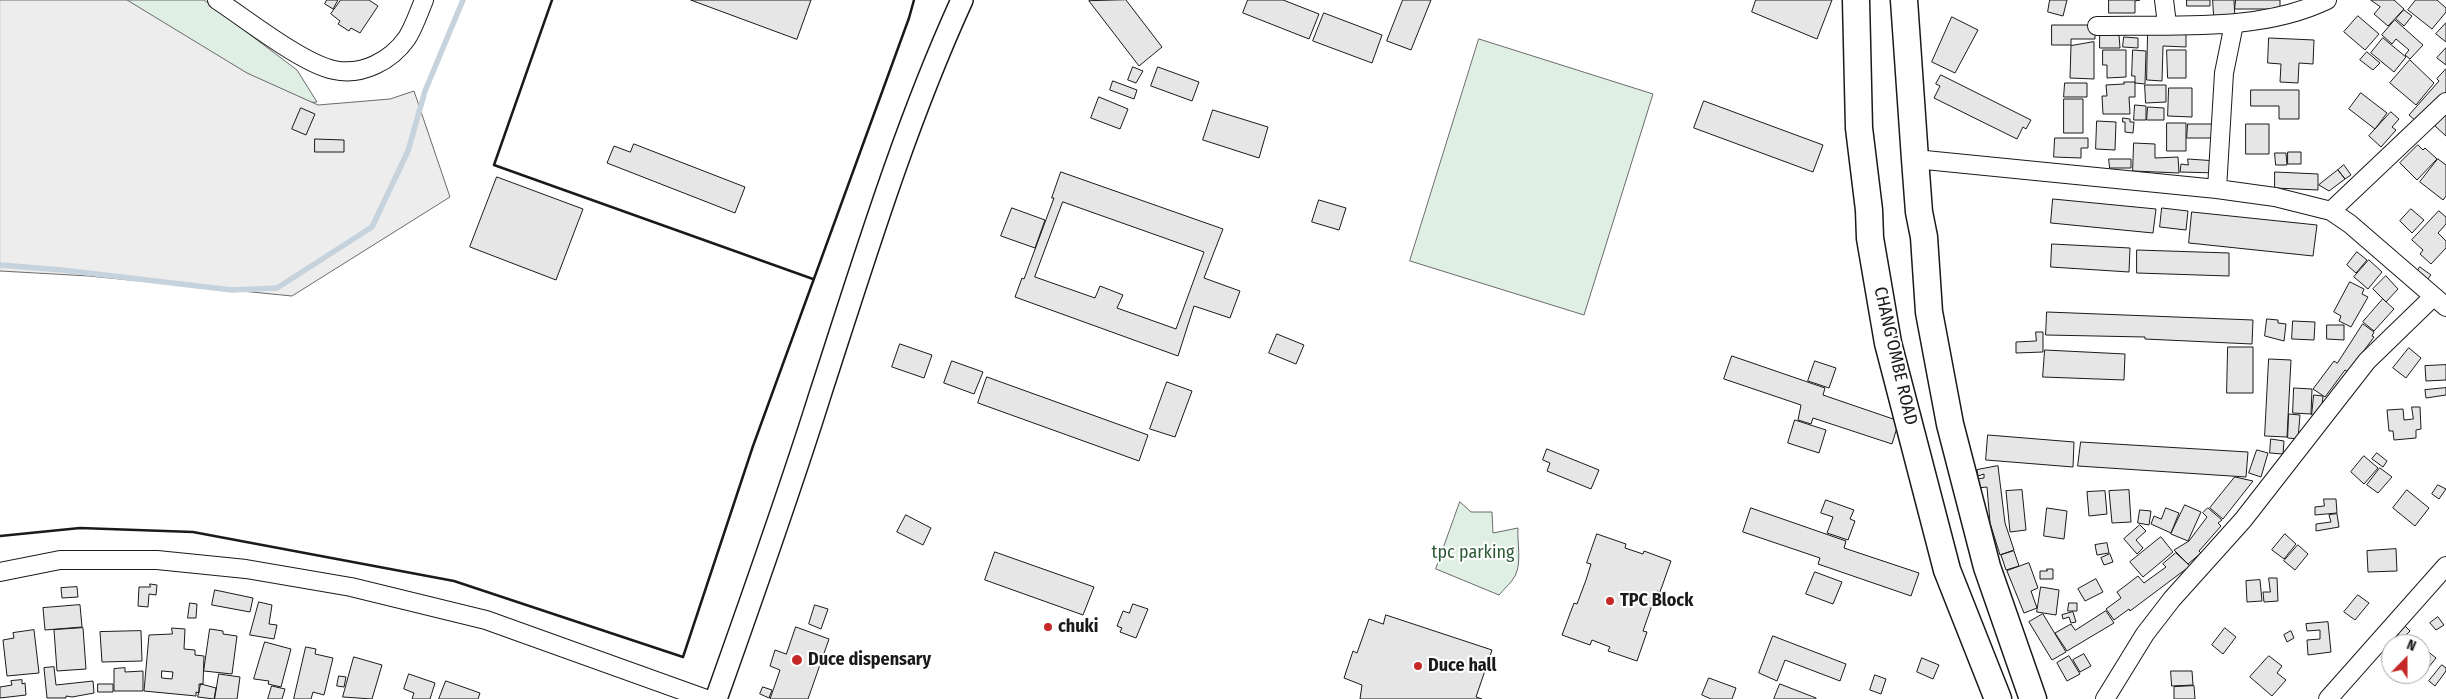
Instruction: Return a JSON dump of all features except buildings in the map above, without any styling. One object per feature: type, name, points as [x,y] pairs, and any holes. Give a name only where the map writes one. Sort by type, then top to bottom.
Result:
[{"type":"main road","name":"CHANG'OMBE ROAD","points":[[1856,0],[1859,128],[1869,210],[1870,238],[1888,343],[1947,570],[1998,699]]},
{"type":"main road","points":[[1904,0],[1919,212],[1924,237],[1929,312],[1950,424],[1987,567],[2033,699]]},
{"type":"street","points":[[217,0],[303,57],[333,70],[354,72],[371,67],[388,58],[407,38],[424,0]]},
{"type":"street","points":[[716,699],[765,561],[891,184],[923,94],[962,0]]},
{"type":"street","points":[[2164,0],[2167,24]]},
{"type":"street","points":[[2097,26],[2234,24],[2278,16],[2319,1]]},
{"type":"street","points":[[2217,189],[2224,73],[2234,24]]},
{"type":"street","points":[[2331,211],[2446,102]]},
{"type":"street","points":[[1915,159],[2217,189],[2275,197],[2331,211],[2356,229],[2440,302],[2367,361],[2243,520],[2172,599],[2145,634],[2105,699]]},
{"type":"street","points":[[0,572],[60,560],[157,560],[246,569],[341,586],[486,620],[706,699]]},
{"type":"street","points":[[2328,699],[2446,566]]},
{"type":"green space","points":[[95,0],[204,0],[297,70],[317,102],[274,104]]},
{"type":"green space","points":[[1479,39],[1653,94],[1584,315],[1410,261]]},
{"type":"green space","name":"tpc parking","points":[[1460,502],[1471,512],[1492,512],[1493,533],[1518,528],[1519,559],[1517,571],[1512,581],[1499,595],[1436,569]]},
{"type":"shaded area","points":[[0,0],[127,0],[247,73],[318,105],[390,99],[414,91],[450,197],[292,296],[89,276],[0,271]]},
{"type":"waterway","points":[[0,265],[62,270],[232,290],[277,288],[372,227],[408,151],[425,91],[463,0]]},
{"type":"wall","points":[[552,0],[494,165],[813,279]]},
{"type":"wall","points":[[0,536],[80,528],[193,532],[454,581],[683,657],[753,446],[914,0]]},
{"type":"place","name":"TPC Block","points":[[1610,601]]},
{"type":"place","name":"chuki","points":[[1048,627]]},
{"type":"place","name":"Duce dispensary","points":[[797,660]]},
{"type":"place","name":"Duce hall","points":[[1418,666]]}]
